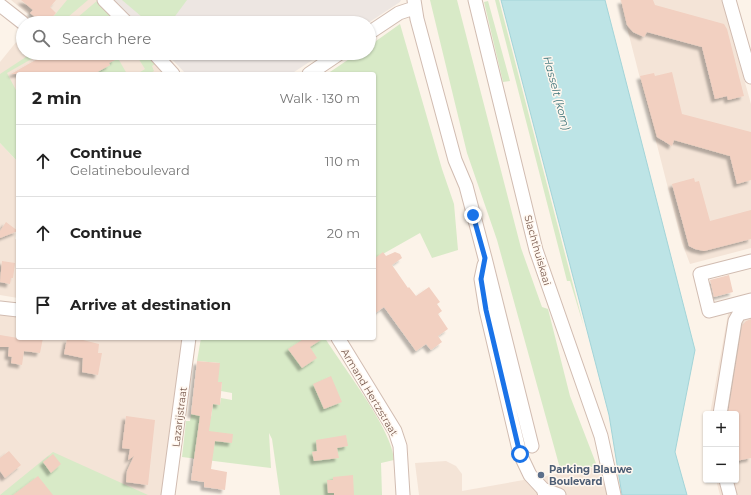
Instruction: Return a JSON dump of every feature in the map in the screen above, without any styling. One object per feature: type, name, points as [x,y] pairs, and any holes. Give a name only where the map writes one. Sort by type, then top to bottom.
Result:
[{"type":"street","points":[[104,0],[120,16]]},
{"type":"street","name":"Slachthuiskaai","points":[[475,0],[536,250],[601,436],[613,491]]},
{"type":"street","points":[[729,0],[751,77]]},
{"type":"street","points":[[376,28],[414,4],[455,160],[466,186],[532,446]]},
{"type":"street","points":[[0,5],[16,18]]},
{"type":"street","points":[[160,60],[171,72]]},
{"type":"street","points":[[312,72],[330,60]]},
{"type":"street","points":[[485,258],[481,279],[486,310],[520,454],[530,474],[544,492],[559,495]]},
{"type":"street","points":[[751,261],[700,274],[709,311],[751,300]]},
{"type":"street","points":[[0,308],[16,310]]},
{"type":"street","points":[[720,411],[735,321],[739,314],[751,311]]},
{"type":"street","name":"Lazarijstraat","points":[[168,495],[189,340]]},
{"type":"street","name":"Armand Hertzstraat","points":[[339,340],[395,431],[400,446],[403,495]]},
{"type":"street","points":[[727,483],[730,495]]},
{"type":"shaded area","points":[[11,0],[101,0],[117,16],[30,16]]},
{"type":"shaded area","points":[[113,0],[401,0],[376,18],[376,16],[129,16]]},
{"type":"shaded area","points":[[620,0],[722,0],[751,104],[751,248],[690,264],[682,243]]},
{"type":"shaded area","points":[[16,42],[16,60],[156,60],[163,72],[16,72],[16,129],[0,103],[0,62]]},
{"type":"shaded area","points":[[173,60],[312,60],[294,72],[184,72]]},
{"type":"shaded area","points":[[0,143],[16,160],[16,298],[0,295]]},
{"type":"shaded area","points":[[751,305],[751,495],[720,495],[717,483],[739,483],[739,411],[711,411],[728,314],[731,311]]},
{"type":"shaded area","points":[[0,314],[16,317],[16,340],[184,340],[162,495],[0,495]]},
{"type":"shaded area","points":[[446,461],[456,466],[462,474],[462,491],[597,467],[618,469],[622,495],[419,495],[415,463]]},
{"type":"green space","points":[[67,0],[88,0],[69,16],[54,16]]},
{"type":"green space","points":[[98,0],[114,15],[113,16],[79,16]]},
{"type":"green space","points":[[122,0],[187,0],[175,16],[141,16]]},
{"type":"green space","points":[[430,0],[457,0],[521,248],[542,307],[548,309],[570,396],[597,466],[561,472],[497,240],[467,153]]},
{"type":"green space","points":[[495,0],[499,0],[584,327],[570,281],[567,281]]},
{"type":"green space","points":[[488,1],[510,81],[503,82],[484,2]]},
{"type":"green space","points":[[400,24],[442,169],[454,204],[458,250],[432,258],[420,233],[376,258],[376,72],[330,72],[348,60],[376,60],[376,41]]},
{"type":"green space","points":[[21,60],[30,60],[7,73],[16,90],[16,160],[0,143],[0,74]]},
{"type":"green space","points":[[119,60],[126,72],[98,72],[110,65],[109,63]]},
{"type":"green space","points":[[139,60],[156,60],[158,62],[152,66],[154,71],[152,72],[140,72],[145,69]]},
{"type":"green space","points":[[201,340],[326,340],[366,398],[385,432],[391,447],[394,460],[381,463],[382,495],[280,495],[272,439],[269,433],[271,468],[182,457],[186,421],[190,421],[191,414],[211,417],[213,404],[220,404],[221,398],[232,400],[232,393],[221,391],[222,383],[213,381],[220,363],[197,361]]},
{"type":"green space","points":[[53,452],[148,495],[0,495]]},
{"type":"water","name":"Hasselt (kom)","points":[[501,0],[605,0],[695,350],[675,452],[687,495],[622,495],[609,415]]},
{"type":"building","points":[[21,0],[56,0],[50,7],[56,13],[53,16],[34,16],[30,13],[33,10]]},
{"type":"building","points":[[621,0],[653,0],[655,5],[724,24],[727,29],[744,96],[728,100],[727,96],[715,99],[702,47],[647,32],[644,37],[633,32],[627,25]]},
{"type":"building","points":[[36,60],[115,60],[109,63],[110,65],[98,72],[16,72],[16,74],[11,74]]},
{"type":"building","points":[[672,72],[682,114],[751,132],[751,180],[737,184],[730,156],[674,140],[672,146],[657,137],[640,76],[654,73],[655,76]]},
{"type":"building","points":[[694,178],[695,182],[699,181],[710,221],[751,210],[751,239],[704,251],[689,246],[672,184]]},
{"type":"building","points":[[6,222],[16,230],[16,232],[0,238],[0,231]]},
{"type":"building","points":[[383,252],[386,256],[395,252],[400,254],[402,258],[392,265],[408,288],[409,287],[416,296],[429,287],[440,302],[437,304],[442,311],[438,314],[448,329],[438,336],[442,342],[431,350],[426,344],[416,351],[384,307],[376,313],[376,257]]},
{"type":"building","points":[[2,261],[15,263],[13,278],[11,278],[10,284],[0,282]]},
{"type":"building","points":[[729,275],[733,292],[714,297],[710,280]]},
{"type":"building","points":[[751,319],[751,458],[739,460],[739,411],[728,411],[742,326],[746,321]]},
{"type":"building","points":[[0,335],[16,338],[16,340],[43,340],[40,353],[24,351],[22,365],[11,363],[12,357],[8,356],[9,347],[0,347]]},
{"type":"building","points":[[67,340],[83,340],[99,344],[98,353],[102,353],[98,375],[82,372],[83,358],[64,354]]},
{"type":"building","points":[[302,340],[321,340],[310,347],[317,358],[302,368],[288,349]]},
{"type":"building","points":[[197,361],[220,363],[218,382],[222,382],[220,405],[213,404],[209,431],[233,434],[232,443],[215,441],[211,469],[227,472],[225,490],[204,487],[204,482],[191,480],[200,416],[191,414]]},
{"type":"building","points":[[331,376],[342,402],[324,409],[313,384]]},
{"type":"building","points":[[126,416],[155,420],[148,485],[126,482],[127,471],[134,456],[128,460],[130,449],[122,448]]},
{"type":"building","points":[[346,435],[348,446],[337,448],[339,458],[314,461],[312,452],[317,451],[316,440]]},
{"type":"building","points":[[9,451],[21,465],[5,478],[0,471],[0,458]]},
{"type":"building","points":[[53,454],[61,464],[51,473],[43,462]]},
{"type":"building","points":[[353,475],[354,495],[334,495],[334,493],[328,493],[327,480],[333,480],[333,477]]},
{"type":"building","points":[[38,476],[53,495],[13,495]]},
{"type":"place","name":"Parking Blauwe Boulevard","points":[[541,475]]},
{"type":"route","points":[[473,215],[485,258],[481,279],[486,310],[520,454]]}]
